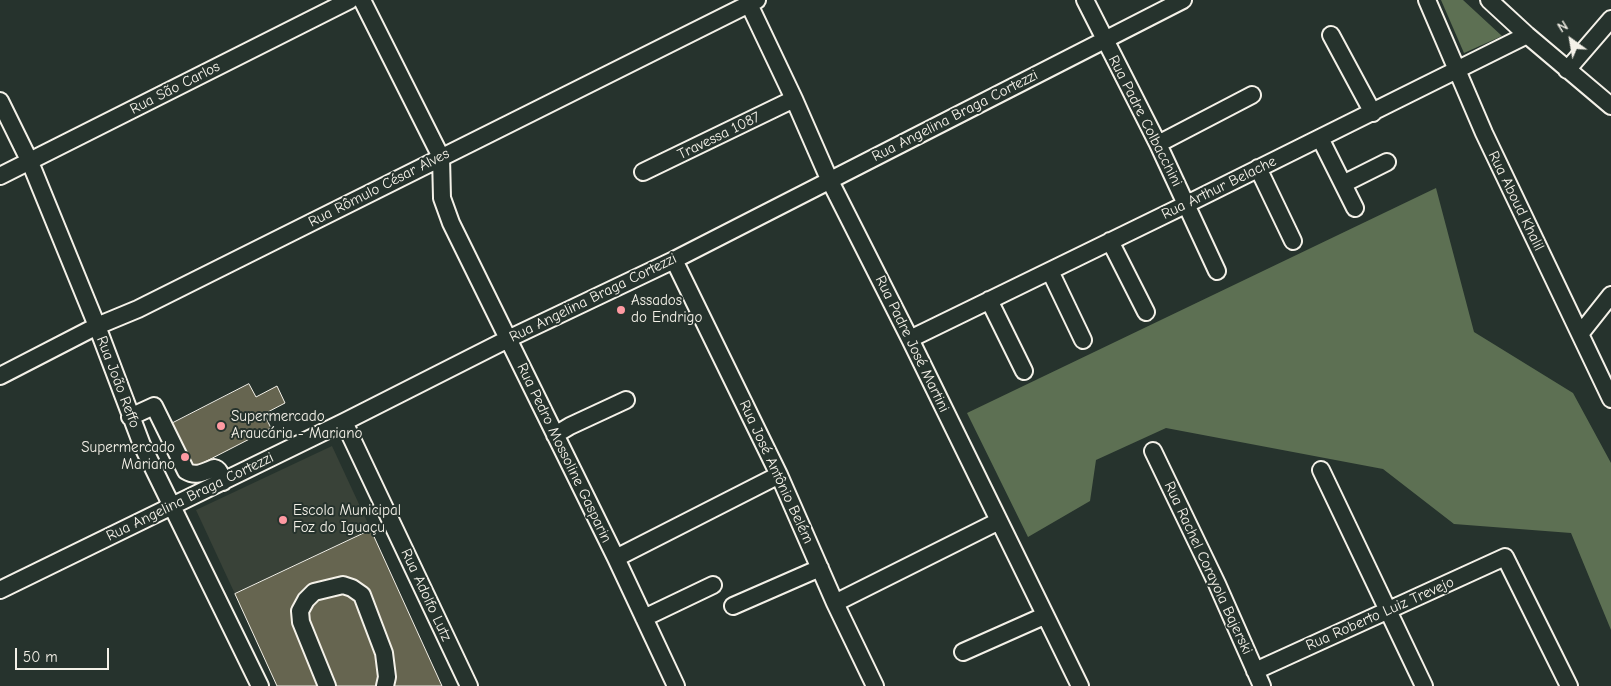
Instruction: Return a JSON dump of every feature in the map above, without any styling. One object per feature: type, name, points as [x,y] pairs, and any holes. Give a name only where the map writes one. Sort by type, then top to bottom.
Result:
[{"type":"street","name":"Rua São Carlos","points":[[0,176],[350,0]]},
{"type":"street","name":"Rua Pedro Mossoline Gasparin","points":[[362,0],[440,157],[442,198],[451,223],[616,558],[676,686]]},
{"type":"street","name":"Rua Padre Colbacchini","points":[[1085,0],[1158,144],[1217,270]]},
{"type":"street","name":"Rua Angelina Braga Cortezzi","points":[[0,590],[223,482],[508,339],[674,260],[829,179],[1183,0]]},
{"type":"street","name":"Rua Aboud Khalil","points":[[1427,0],[1484,133],[1611,399]]},
{"type":"street","points":[[1489,0],[1567,70],[1611,106]]},
{"type":"street","name":"Rua Rômulo César Alves","points":[[0,376],[97,326],[138,309],[751,1]]},
{"type":"street","name":"Rua Padre José Martini","points":[[751,1],[829,179],[910,338],[1044,616],[1080,686]]},
{"type":"street","points":[[1567,70],[1611,19]]},
{"type":"street","points":[[1331,35],[1372,113]]},
{"type":"street","name":"Rua Arthur Belache","points":[[910,338],[1187,204],[1528,35]]},
{"type":"street","points":[[1158,144],[1252,95]]},
{"type":"street","name":"Travessa 1087","points":[[643,172],[794,99]]},
{"type":"street","name":"Rua João Reffo","points":[[0,101],[30,162],[97,326],[142,446],[260,686]]},
{"type":"street","points":[[1320,138],[1355,208]]},
{"type":"street","points":[[1343,184],[1387,162]]},
{"type":"street","points":[[1258,168],[1293,241]]},
{"type":"street","points":[[1110,241],[1146,312]]},
{"type":"street","name":"Rua José Antônio Belém","points":[[674,260],[779,475],[875,686]]},
{"type":"street","points":[[1050,271],[1083,340]]},
{"type":"street","points":[[1580,334],[1611,295]]},
{"type":"street","points":[[989,300],[1024,371]]},
{"type":"street","points":[[555,435],[626,400]]},
{"type":"street","points":[[130,417],[154,406],[186,471],[197,475],[217,468],[223,482]]},
{"type":"street","name":"Rua Adolfo Lutz","points":[[344,422],[469,686]]},
{"type":"street","name":"Rua Rachel Corayola Bajerski","points":[[1153,451],[1217,584],[1262,686]]},
{"type":"street","points":[[1321,470],[1424,686]]},
{"type":"street","points":[[616,558],[779,475]]},
{"type":"street","points":[[836,603],[999,521]]},
{"type":"street","name":"Rua Roberto Luiz Trevejo","points":[[1255,671],[1505,557],[1569,686]]},
{"type":"street","points":[[733,606],[820,568]]},
{"type":"street","points":[[327,686],[301,622],[300,611],[306,600],[314,592],[343,585],[352,588],[362,595],[384,653],[387,677],[385,686]]},
{"type":"street","points":[[644,618],[714,585]]},
{"type":"street","points":[[963,652],[1044,616]]},
{"type":"shaded area","name":"Escola Municipal Foz do Iguaçu","points":[[332,446],[371,530],[235,594],[196,510]]},
{"type":"green space","points":[[1441,0],[1463,0],[1502,36],[1464,53]]},
{"type":"green space","points":[[1436,188],[1474,332],[1573,393],[1611,463],[1611,630],[1571,533],[1454,524],[1383,469],[1166,428],[1096,460],[1090,501],[1028,537],[967,413]]},
{"type":"building","name":"Supermercado Araucária - Mariano","points":[[249,384],[256,397],[277,386],[285,403],[264,414],[271,428],[193,468],[171,424]]},
{"type":"building","points":[[371,530],[442,686],[277,686],[235,594]]},
{"type":"place","name":"Assados do Endrigo","points":[[621,310]]},
{"type":"place","name":"Supermercado Araucária - Mariano","points":[[221,426]]},
{"type":"place","name":"Supermercado Mariano","points":[[185,457]]},
{"type":"place","name":"Escola Municipal Foz do Iguaçu","points":[[283,520]]}]
